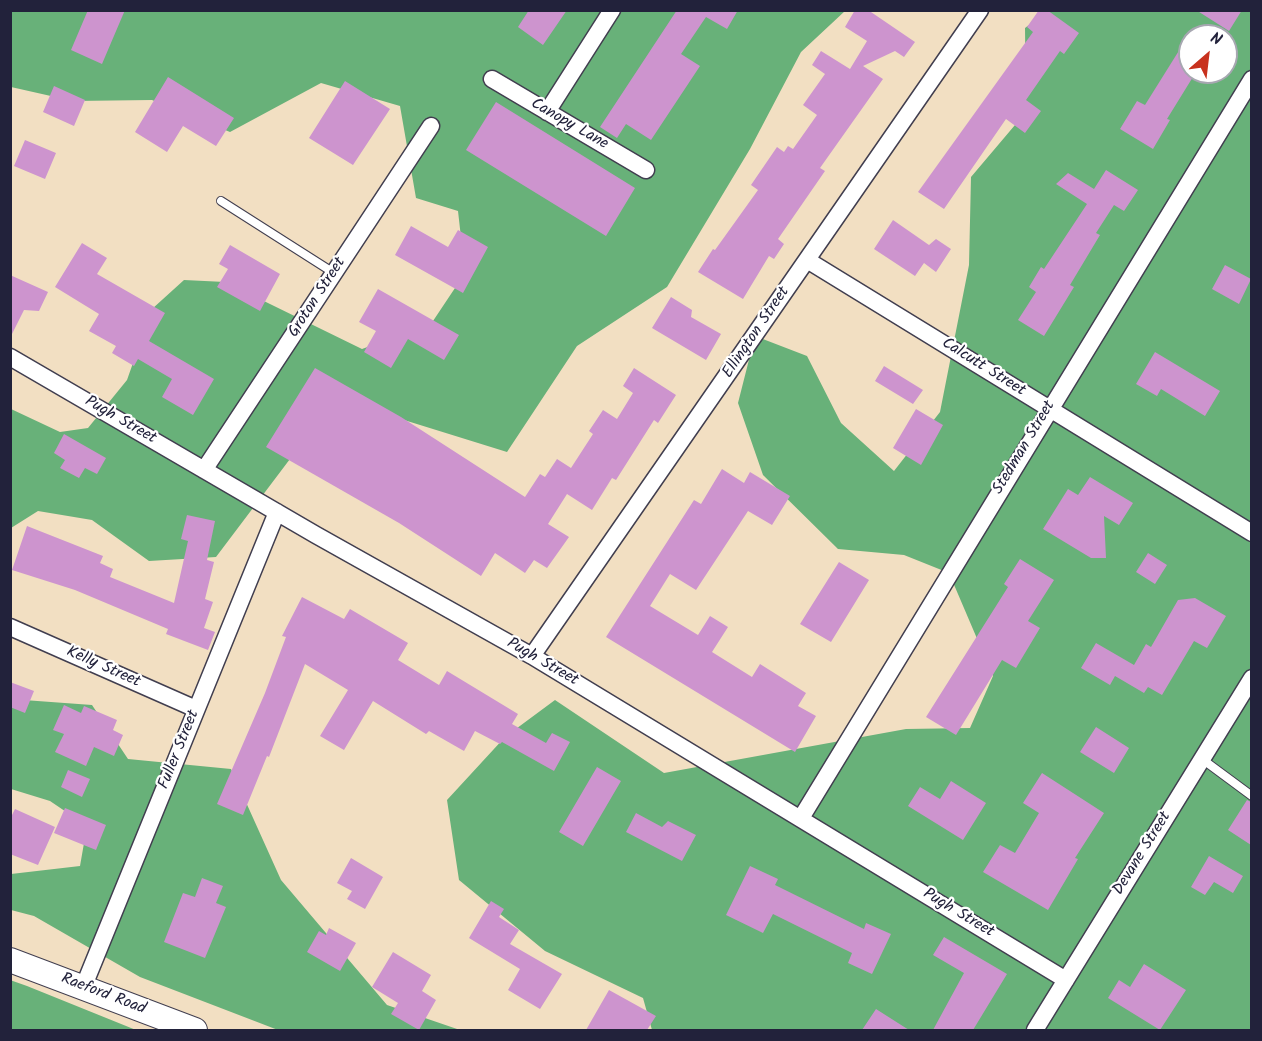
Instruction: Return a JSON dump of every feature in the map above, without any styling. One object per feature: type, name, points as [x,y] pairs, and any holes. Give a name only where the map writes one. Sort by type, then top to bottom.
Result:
[{"type":"main road","name":"Raeford Road","points":[[10,960],[195,1030]]},
{"type":"street","points":[[547,112],[612,10]]},
{"type":"street","name":"Ellington Street","points":[[532,656],[980,10]]},
{"type":"street","name":"Canopy Lane","points":[[492,79],[646,170]]},
{"type":"street","name":"Stedman Street","points":[[801,818],[1251,79]]},
{"type":"street","name":"Groton Street","points":[[204,470],[431,126]]},
{"type":"street","name":"Calcutt Street","points":[[807,260],[1251,532]]},
{"type":"street","name":"Pugh Street","points":[[10,357],[532,656],[1066,980]]},
{"type":"street","name":"Fuller Street","points":[[83,988],[277,512]]},
{"type":"street","name":"Kelly Street","points":[[10,627],[196,709]]},
{"type":"street","name":"Devane Street","points":[[1035,1030],[1251,678]]},
{"type":"lane","points":[[221,201],[334,273]]},
{"type":"lane","points":[[1202,759],[1251,796]]},
{"type":"green space","points":[[11,11],[845,11],[801,52],[750,149],[667,287],[577,346],[507,452],[375,411],[293,455],[216,557],[149,561],[92,520],[38,511],[11,528],[11,409],[60,432],[88,428],[127,380],[152,309],[184,280],[225,282],[362,349],[431,324],[465,273],[458,211],[416,198],[400,106],[321,83],[230,132],[152,100],[73,101],[11,87]]},
{"type":"green space","points":[[1047,11],[1251,11],[1251,1030],[652,1030],[643,998],[545,951],[459,880],[447,800],[505,737],[555,700],[664,773],[906,729],[970,728],[993,676],[949,573],[904,555],[838,549],[763,475],[738,403],[755,336],[807,356],[841,423],[894,471],[940,412],[969,265],[971,177],[1026,112],[1025,28]]},
{"type":"green space","points":[[10,699],[92,705],[128,759],[231,769],[281,880],[387,1005],[460,1030],[278,1030],[140,977],[34,916],[11,910],[11,874],[80,866],[87,826],[50,801],[11,789]]},
{"type":"green space","points":[[10,980],[27,986],[136,1030],[11,1030]]},
{"type":"building","points":[[88,10],[125,10],[102,64],[71,50]]},
{"type":"building","points":[[529,10],[567,10],[543,45],[518,27]]},
{"type":"building","points":[[677,10],[738,10],[727,29],[706,17],[681,54],[700,66],[651,140],[626,124],[617,138],[600,127]]},
{"type":"building","points":[[855,10],[868,10],[915,42],[904,57],[895,51],[863,66],[883,79],[820,168],[825,171],[778,239],[784,244],[774,259],[769,256],[743,299],[698,272],[758,190],[751,185],[777,147],[784,152],[788,146],[793,149],[817,115],[803,105],[825,74],[812,65],[821,51],[850,69],[867,41],[845,27]]},
{"type":"building","points":[[1039,10],[1047,10],[1079,33],[1064,54],[1060,51],[1026,100],[1041,111],[1025,133],[1006,119],[944,209],[918,192],[1033,32],[1027,27]]},
{"type":"building","points":[[1196,10],[1242,10],[1233,24],[1218,24]]},
{"type":"building","points":[[1178,52],[1178,84],[1189,84],[1167,119],[1170,120],[1153,149],[1120,129],[1137,101],[1145,105]]},
{"type":"building","points":[[168,77],[234,118],[216,146],[183,126],[167,152],[135,132]]},
{"type":"building","points":[[345,81],[390,109],[353,165],[309,138]]},
{"type":"building","points":[[54,86],[85,100],[74,126],[43,112]]},
{"type":"building","points":[[496,102],[635,188],[606,236],[466,150]]},
{"type":"building","points":[[25,140],[56,153],[45,179],[14,166]]},
{"type":"building","points":[[1106,170],[1138,190],[1124,211],[1114,205],[1096,233],[1100,235],[1070,285],[1074,287],[1044,336],[1018,320],[1036,292],[1029,287],[1041,267],[1044,269],[1087,204],[1056,184],[1068,173],[1094,189]]},
{"type":"building","points":[[893,220],[929,245],[936,239],[951,249],[936,272],[924,263],[915,276],[874,249]]},
{"type":"building","points":[[411,226],[448,247],[458,230],[488,247],[463,293],[395,255]]},
{"type":"building","points":[[82,243],[107,258],[97,274],[165,313],[149,341],[214,379],[193,415],[162,397],[172,379],[138,359],[134,366],[112,353],[116,346],[89,331],[99,314],[55,287]]},
{"type":"building","points":[[230,245],[280,274],[260,311],[217,287],[228,269],[219,264]]},
{"type":"building","points":[[1225,265],[1251,279],[1239,304],[1212,289]]},
{"type":"building","points":[[10,275],[48,292],[39,311],[24,310],[10,338]]},
{"type":"building","points":[[378,289],[459,335],[444,360],[408,339],[391,368],[364,352],[376,331],[359,322]]},
{"type":"building","points":[[671,297],[692,310],[691,317],[721,334],[706,360],[652,328]]},
{"type":"building","points":[[1155,352],[1220,391],[1205,416],[1161,389],[1157,396],[1136,384]]},
{"type":"building","points":[[884,366],[923,390],[913,404],[875,381]]},
{"type":"building","points":[[315,368],[401,417],[525,497],[540,474],[545,477],[557,459],[571,468],[593,434],[589,431],[603,410],[617,419],[633,393],[623,386],[634,368],[676,395],[658,423],[654,420],[616,480],[612,478],[592,510],[567,494],[548,524],[569,537],[547,568],[534,560],[525,573],[495,553],[481,576],[399,523],[266,447]]},
{"type":"building","points":[[916,409],[943,425],[921,465],[893,448]]},
{"type":"building","points":[[64,434],[106,458],[97,474],[85,468],[79,478],[60,468],[65,460],[54,453]]},
{"type":"building","points":[[722,469],[744,483],[750,472],[790,496],[772,525],[748,511],[696,590],[670,574],[650,606],[698,635],[710,616],[728,627],[712,652],[752,677],[760,664],[806,693],[798,706],[816,716],[795,752],[606,637],[694,500],[701,504]]},
{"type":"building","points":[[1090,477],[1133,503],[1119,525],[1104,516],[1106,558],[1091,558],[1043,529],[1068,489],[1078,495]]},
{"type":"building","points":[[187,515],[215,521],[207,560],[214,562],[205,599],[213,602],[204,628],[215,632],[208,650],[166,634],[168,629],[75,590],[12,570],[27,526],[103,556],[100,563],[113,569],[110,577],[174,603],[188,541],[181,539]]},
{"type":"building","points":[[1148,553],[1167,565],[1155,584],[1136,572]]},
{"type":"building","points":[[1020,559],[1054,580],[1028,621],[1040,628],[1016,668],[1002,660],[956,735],[926,717],[1008,587],[1004,584]]},
{"type":"building","points":[[839,562],[869,580],[831,642],[800,624]]},
{"type":"building","points":[[302,597],[344,619],[350,609],[408,643],[398,660],[439,685],[447,671],[518,714],[512,724],[546,743],[552,733],[570,742],[554,771],[502,742],[500,744],[475,731],[464,751],[429,731],[426,734],[373,701],[344,750],[320,736],[348,690],[305,664],[269,757],[267,756],[243,815],[217,804],[265,693],[286,637],[282,636]]},
{"type":"building","points":[[1195,598],[1226,616],[1207,648],[1194,641],[1162,695],[1148,687],[1144,693],[1115,676],[1110,685],[1081,668],[1096,643],[1134,665],[1146,644],[1151,647],[1178,600]]},
{"type":"building","points":[[10,682],[34,691],[25,713],[10,707]]},
{"type":"building","points":[[64,705],[81,713],[84,706],[117,720],[113,730],[123,735],[114,756],[94,747],[86,766],[55,752],[64,734],[53,730]]},
{"type":"building","points":[[1096,727],[1129,748],[1114,773],[1080,752]]},
{"type":"building","points":[[597,767],[621,781],[583,846],[559,832]]},
{"type":"building","points":[[68,770],[90,779],[82,797],[61,787]]},
{"type":"building","points":[[1042,773],[1104,813],[1075,858],[1078,859],[1048,910],[983,872],[1000,845],[1015,853],[1039,813],[1023,803]]},
{"type":"building","points":[[951,781],[986,803],[963,840],[908,806],[920,787],[940,799]]},
{"type":"building","points":[[1247,800],[1251,802],[1251,845],[1228,830]]},
{"type":"building","points":[[65,808],[106,825],[96,850],[54,833]]},
{"type":"building","points":[[15,809],[55,827],[38,865],[10,854],[10,819]]},
{"type":"building","points":[[636,813],[662,827],[668,821],[696,835],[682,861],[626,832]]},
{"type":"building","points":[[1209,856],[1243,876],[1233,893],[1214,882],[1205,895],[1191,887]]},
{"type":"building","points":[[351,858],[383,877],[365,909],[347,899],[352,891],[337,883]]},
{"type":"building","points":[[750,866],[778,879],[775,885],[864,929],[866,923],[891,934],[872,974],[848,963],[852,953],[773,914],[763,933],[726,915]]},
{"type":"building","points":[[202,878],[223,886],[216,903],[226,907],[205,958],[164,942],[183,893],[195,897]]},
{"type":"building","points":[[491,901],[504,909],[499,917],[519,930],[510,944],[562,974],[540,1009],[508,990],[520,969],[469,938]]},
{"type":"building","points":[[329,928],[356,943],[340,971],[307,952],[319,931],[326,935]]},
{"type":"building","points":[[944,937],[1007,974],[973,1030],[933,1030],[964,973],[933,955]]},
{"type":"building","points":[[393,952],[431,975],[422,991],[436,1000],[419,1030],[391,1014],[398,1003],[372,987]]},
{"type":"building","points":[[1144,964],[1186,990],[1160,1030],[1108,998],[1119,980],[1130,987]]},
{"type":"building","points":[[609,990],[656,1016],[647,1030],[586,1030]]},
{"type":"building","points":[[876,1009],[909,1030],[862,1030]]}]
